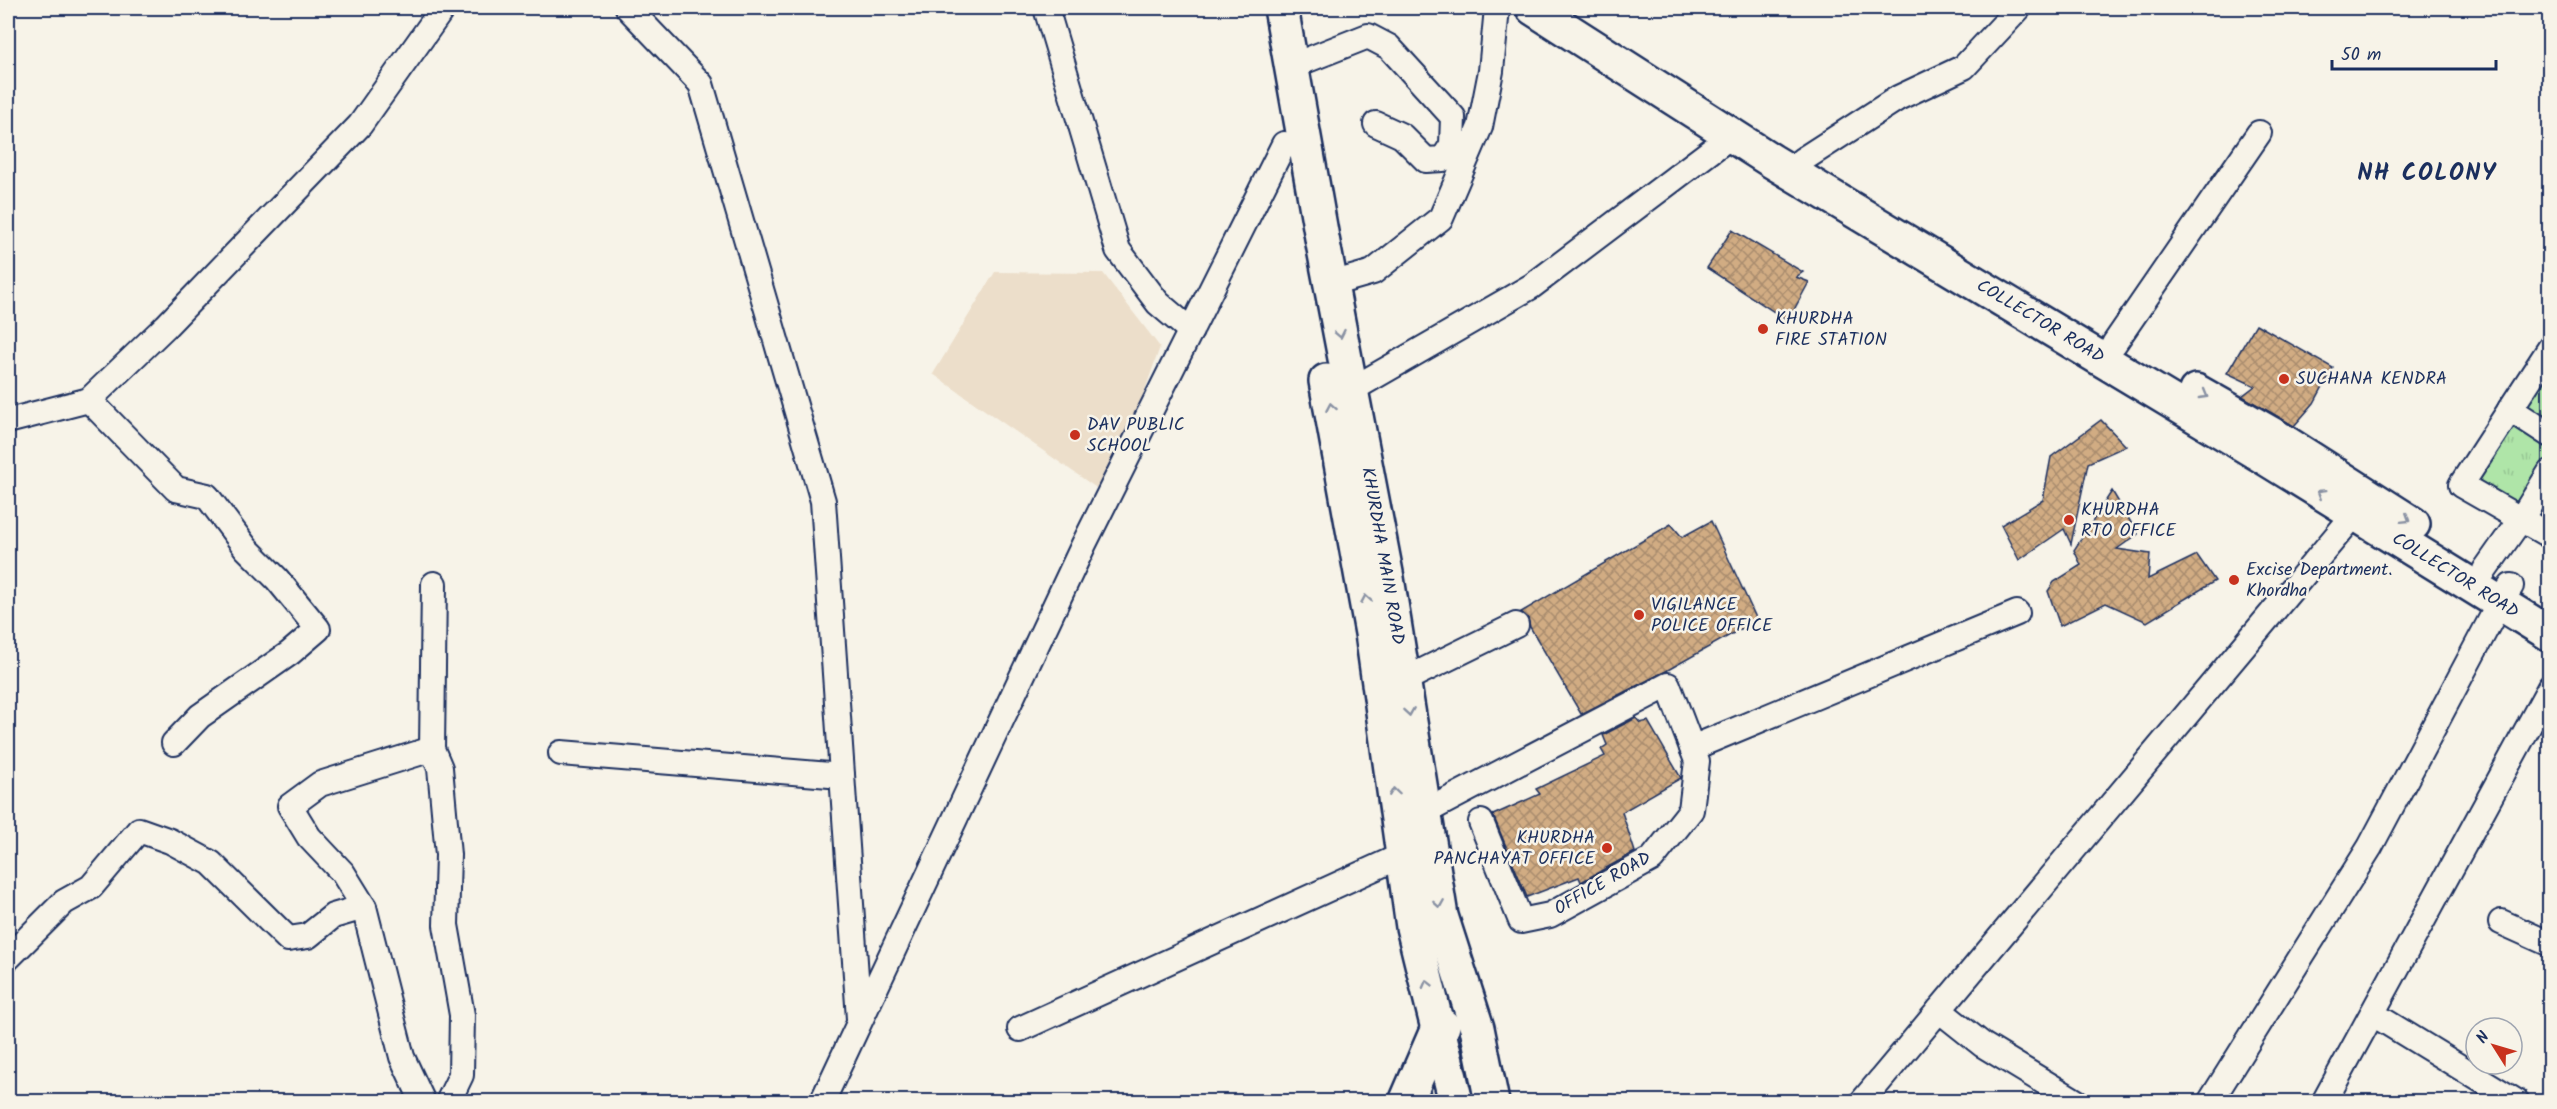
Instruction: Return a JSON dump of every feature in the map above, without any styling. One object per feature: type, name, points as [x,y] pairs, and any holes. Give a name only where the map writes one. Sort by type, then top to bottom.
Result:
[{"type":"main road","name":"KHURDHA MAIN ROAD","points":[[1260,8],[1372,633],[1413,927],[1456,1101]]},
{"type":"main road","name":"KHURDHA MAIN ROAD","points":[[1281,8],[1387,578],[1441,916],[1473,1016],[1492,1101]]},
{"type":"main road","name":"COLLECTOR ROAD","points":[[1533,8],[1732,135],[1974,266],[2275,436],[2362,505]]},
{"type":"main road","name":"COLLECTOR ROAD","points":[[1560,8],[1802,160],[1859,205],[2499,587],[2550,608]]},
{"type":"main road","name":"COLLECTOR ROAD","points":[[2499,587],[2550,634]]},
{"type":"main road","points":[[1406,1101],[1438,1028],[1473,1016]]},
{"type":"street","points":[[8,420],[89,400],[166,326],[360,125],[443,8]]},
{"type":"street","points":[[628,8],[701,84],[823,501],[860,1022]]},
{"type":"street","points":[[1046,8],[1118,250],[1158,303],[1191,331]]},
{"type":"street","points":[[1331,284],[1372,272],[1442,218],[1480,127],[1491,71],[1497,8]]},
{"type":"street","points":[[1802,160],[1898,98],[1964,67],[2019,8]]},
{"type":"street","points":[[1292,66],[1368,36],[1389,47],[1453,117],[1452,145],[1443,159],[1426,160],[1402,135],[1376,124]]},
{"type":"street","points":[[2114,345],[2259,134]]},
{"type":"street","points":[[1351,390],[1532,286],[1732,135]]},
{"type":"street","points":[[822,1101],[1084,544],[1284,144]]},
{"type":"street","points":[[2550,348],[2461,485],[2550,536]]},
{"type":"street","points":[[89,400],[176,489],[207,496],[246,548],[277,579],[318,629],[290,653],[200,716],[174,743]]},
{"type":"street","points":[[2510,409],[2550,435]]},
{"type":"street","points":[[2210,1101],[2370,847],[2499,587],[2521,519],[2550,472]]},
{"type":"street","points":[[1862,1101],[2362,505]]},
{"type":"street","points":[[434,584],[432,749],[440,768],[448,855],[446,925],[462,1015],[461,1074],[448,1101]]},
{"type":"street","points":[[1692,748],[2018,613]]},
{"type":"street","points":[[1404,680],[1516,625]]},
{"type":"street","name":"OFFICE ROAD","points":[[1425,812],[1668,685],[1697,761],[1691,810],[1652,859],[1550,915],[1521,921],[1481,822]]},
{"type":"street","points":[[2324,1101],[2550,687]]},
{"type":"street","points":[[423,1101],[402,1057],[363,907],[343,873],[309,837],[290,806],[320,784],[432,749]]},
{"type":"street","points":[[561,753],[842,776]]},
{"type":"street","points":[[8,958],[64,902],[91,888],[139,830],[170,841],[211,863],[288,939],[308,936],[333,916],[363,907]]},
{"type":"street","points":[[1020,1029],[1403,855]]},
{"type":"street","points":[[2501,922],[2550,944]]},
{"type":"street","points":[[1939,1010],[1983,1045],[2077,1101]]},
{"type":"street","points":[[2373,1014],[2517,1101]]},
{"type":"shaded area","name":"DAV PUBLIC SCHOOL","points":[[995,272],[1103,273],[1160,347],[1108,496],[933,374]]},
{"type":"green space","points":[[2549,348],[2549,536],[2461,485]]},
{"type":"building","points":[[1732,230],[1803,272],[1796,277],[1809,282],[1788,321],[1707,268]]},
{"type":"building","name":"SUCHANA KENDRA","points":[[2256,324],[2333,368],[2314,403],[2294,426],[2242,396],[2255,386],[2227,373]]},
{"type":"building","points":[[2101,420],[2126,446],[2088,463],[2071,544],[2064,529],[2019,560],[2001,525],[2043,500],[2051,457]]},
{"type":"building","name":"KHURDHA RTO OFFICE","points":[[2112,491],[2138,534],[2117,549],[2150,554],[2148,579],[2197,555],[2215,581],[2147,622],[2106,603],[2060,626],[2048,591],[2054,582],[2081,565],[2074,550]]},
{"type":"building","name":"VIGILANCE POLICE OFFICE","points":[[1711,521],[1757,620],[1666,671],[1581,714],[1530,627],[1528,618],[1521,612],[1671,524],[1682,537]]},
{"type":"building","points":[[1636,718],[1640,723],[1648,721],[1681,778],[1622,812],[1635,852],[1581,882],[1579,877],[1527,897],[1493,815],[1540,794],[1536,789],[1605,756],[1601,749],[1607,745],[1603,735]]},
{"type":"place","name":"KHURDHA FIRE STATION","points":[[1763,329]]},
{"type":"place","name":"SUCHANA KENDRA","points":[[2284,379]]},
{"type":"place","name":"DAV PUBLIC SCHOOL","points":[[1075,435]]},
{"type":"place","name":"KHURDHA RTO OFFICE","points":[[2069,520]]},
{"type":"place","name":"Excise Department. Khordha","points":[[2234,580]]},
{"type":"place","name":"VIGILANCE POLICE OFFICE","points":[[1639,615]]},
{"type":"place","name":"KHURDHA PANCHAYAT OFFICE","points":[[1607,848]]},
{"type":"district","name":"NH COLONY","points":[[2427,173]]}]
